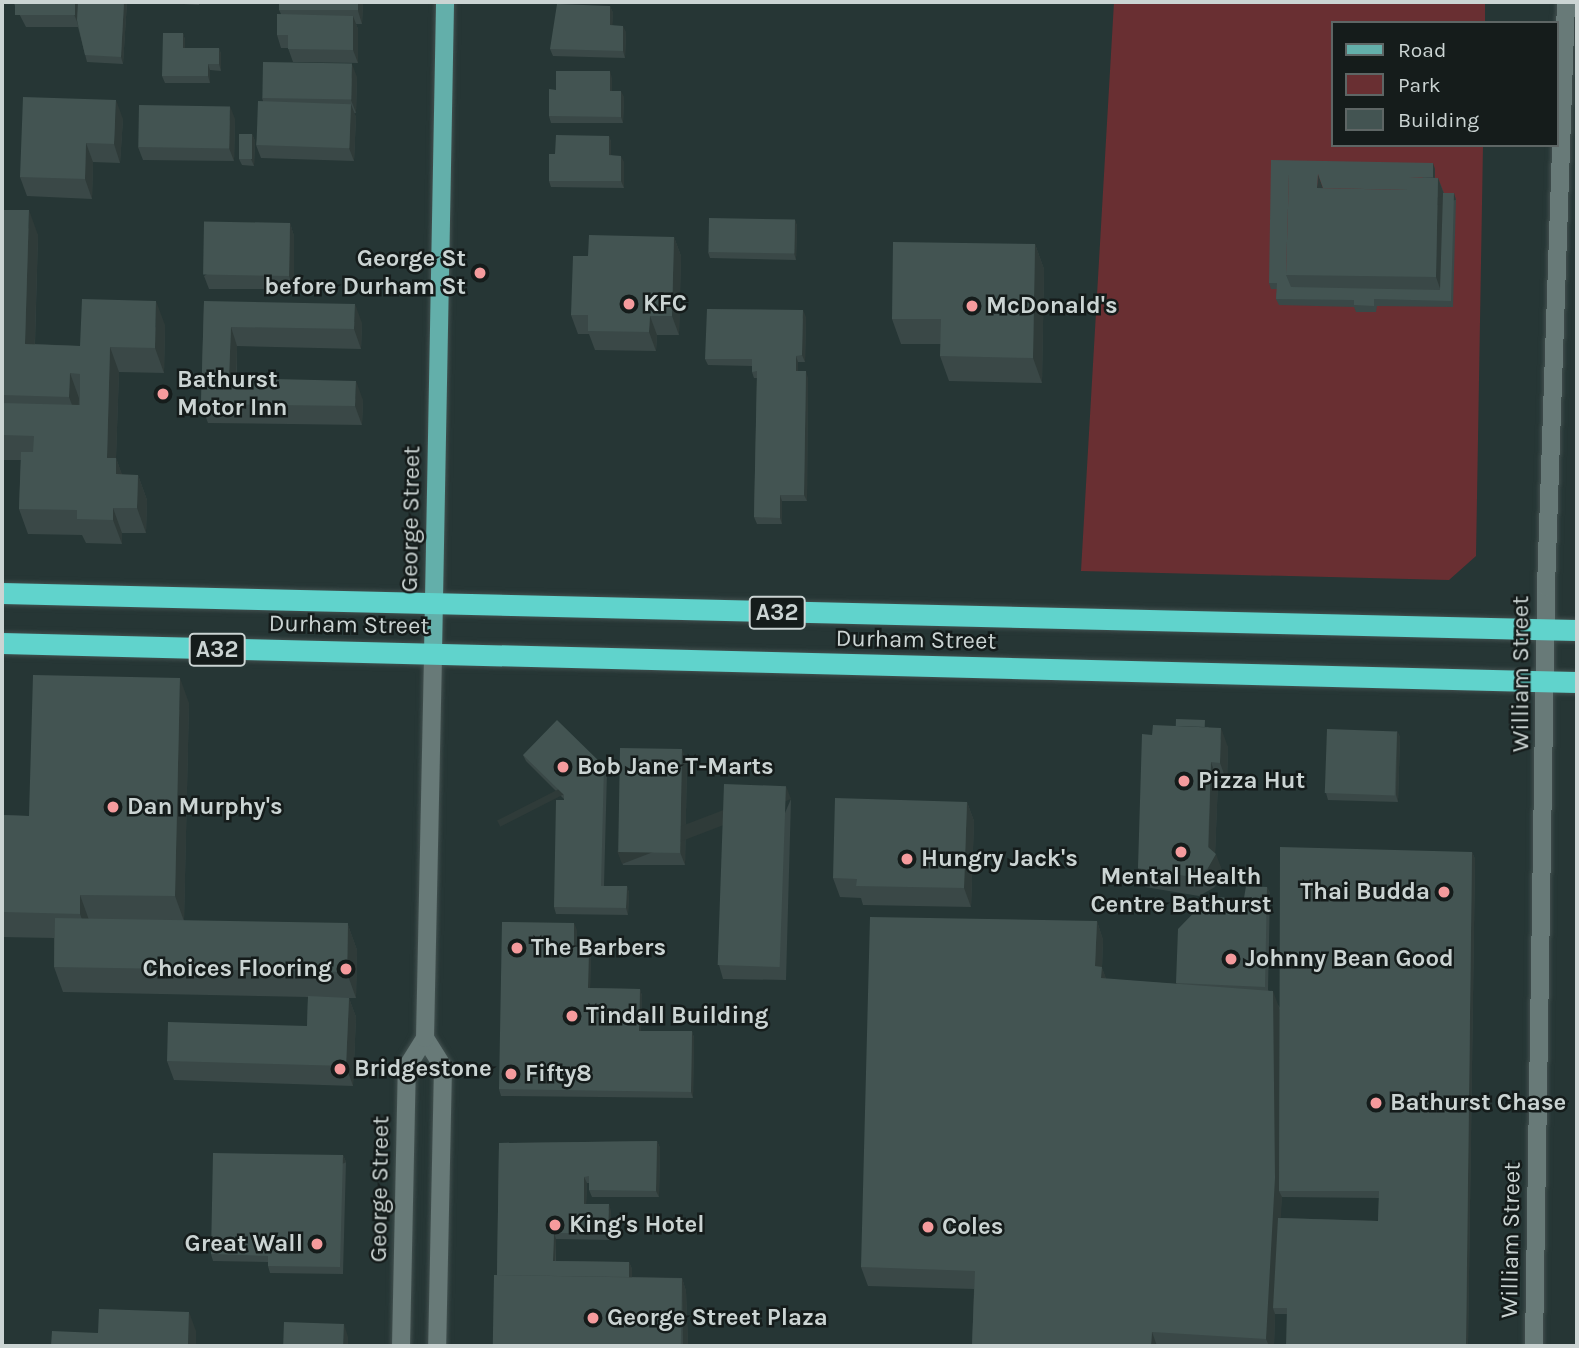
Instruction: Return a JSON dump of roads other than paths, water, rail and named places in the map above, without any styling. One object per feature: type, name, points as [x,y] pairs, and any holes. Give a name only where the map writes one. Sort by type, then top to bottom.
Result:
[{"type":"highway","name":"Durham Street","points":[[2,593],[1577,630]]},
{"type":"highway","name":"Durham Street","points":[[2,643],[1577,682]]},
{"type":"main road","name":"George Street","points":[[433,653],[445,2]]},
{"type":"street","name":"William Street","points":[[1534,1346],[1546,630],[1566,2]]},
{"type":"street","name":"George Street","points":[[401,1346],[407,1067],[425,1038],[433,653]]},
{"type":"street","points":[[425,1038],[443,1067],[437,1346]]},
{"type":"place","name":"George St before Durham St","points":[[480,273]]},
{"type":"place","name":"KFC","points":[[629,304]]},
{"type":"place","name":"McDonald's","points":[[972,306]]},
{"type":"place","name":"Bathurst Motor Inn","points":[[163,394]]},
{"type":"place","name":"Bob Jane T-Marts","points":[[563,767]]},
{"type":"place","name":"Pizza Hut","points":[[1184,781]]},
{"type":"place","name":"Dan Murphy's","points":[[113,807]]},
{"type":"place","name":"Mental Health Centre Bathurst","points":[[1181,852]]},
{"type":"place","name":"Hungry Jack's","points":[[907,859]]},
{"type":"place","name":"Thai Budda","points":[[1444,892]]},
{"type":"place","name":"The Barbers","points":[[517,948]]},
{"type":"place","name":"Johnny Bean Good","points":[[1231,959]]},
{"type":"place","name":"Choices Flooring","points":[[346,969]]},
{"type":"place","name":"Tindall Building","points":[[572,1016]]},
{"type":"place","name":"Bridgestone","points":[[340,1069]]},
{"type":"place","name":"Fifty8","points":[[511,1074]]},
{"type":"place","name":"Bathurst Chase","points":[[1376,1103]]},
{"type":"place","name":"King's Hotel","points":[[555,1225]]},
{"type":"place","name":"Coles","points":[[928,1227]]},
{"type":"place","name":"Great Wall","points":[[317,1244]]},
{"type":"place","name":"George Street Plaza","points":[[593,1318]]}]
